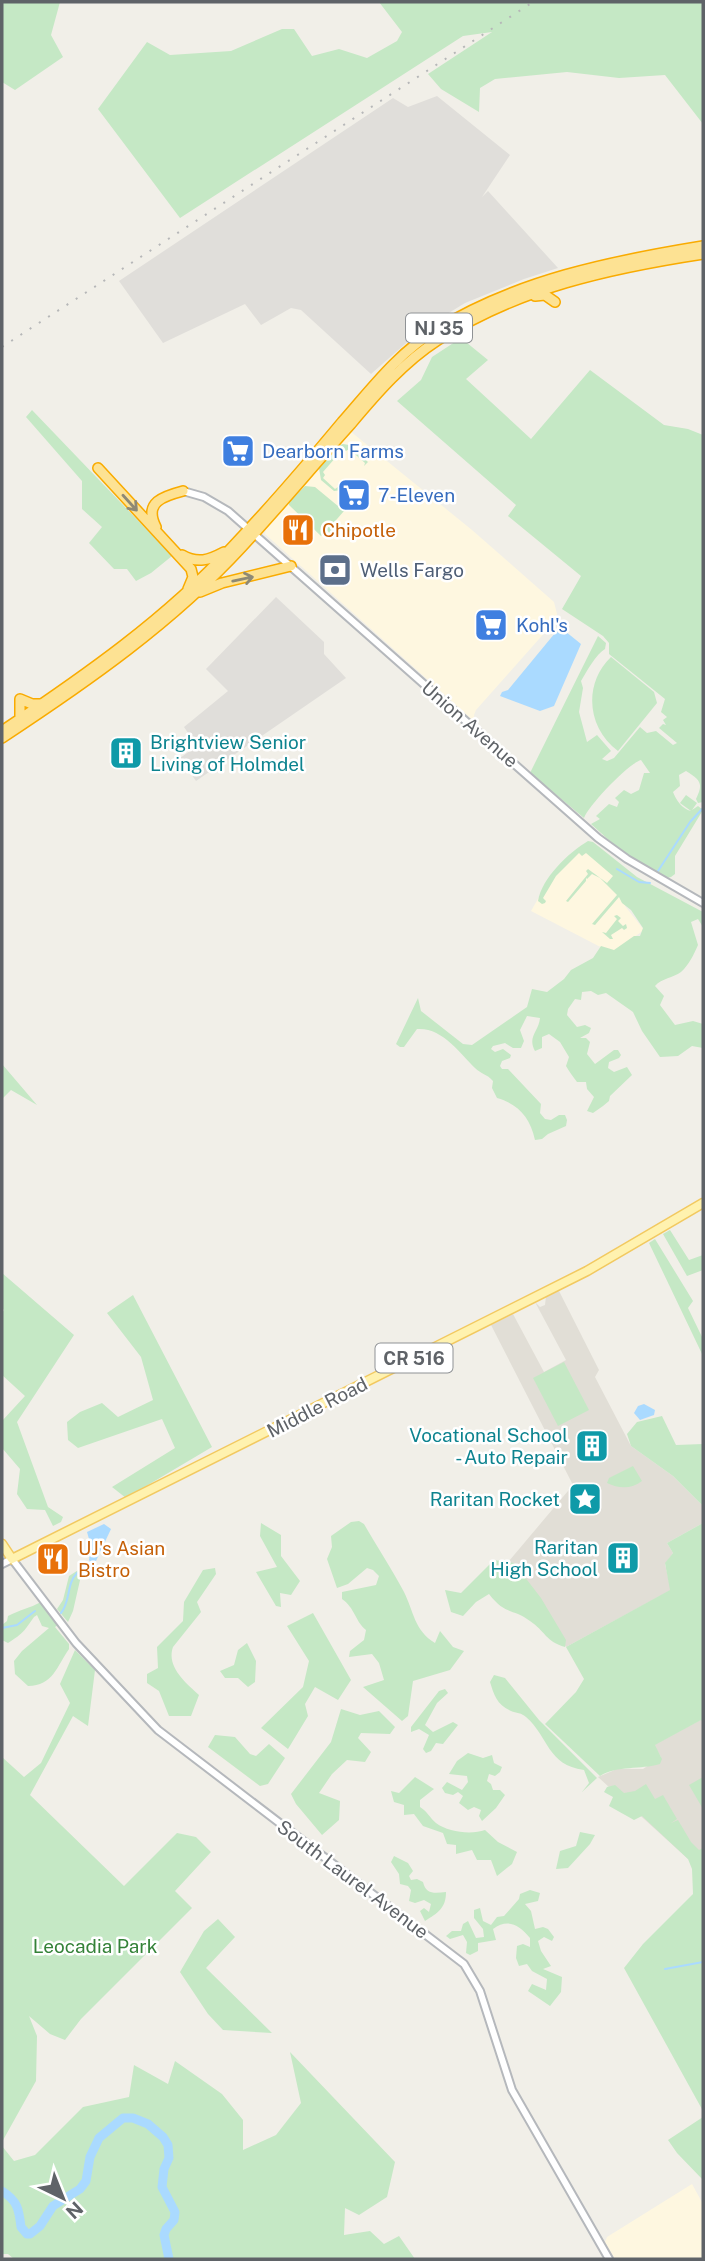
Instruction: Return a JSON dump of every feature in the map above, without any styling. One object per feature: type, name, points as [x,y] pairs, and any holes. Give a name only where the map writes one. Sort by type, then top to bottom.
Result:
[{"type":"highway","name":"NJ 35","points":[[2,731],[190,594],[232,547],[252,531],[386,371],[435,330],[468,313],[548,280],[605,263],[703,246]]},
{"type":"highway","name":"NJ 35","points":[[2,738],[123,653],[190,594],[252,531],[380,390],[436,341],[471,320],[516,299],[576,279],[703,254]]},
{"type":"highway","points":[[516,299],[541,294],[555,302],[556,292],[576,279]]},
{"type":"highway","points":[[98,468],[187,564],[193,575],[190,594],[290,566]]},
{"type":"highway","points":[[162,538],[153,522],[153,509],[163,497],[183,491]]},
{"type":"highway","points":[[172,549],[200,561],[210,559],[232,547]]},
{"type":"highway","points":[[274,570],[280,557]]},
{"type":"highway","points":[[19,719],[20,699],[32,704],[42,704]]},
{"type":"main road","name":"Middle Road","points":[[12,1559],[595,1267],[703,1203]]},
{"type":"main road","points":[[2,1544],[12,1559]]},
{"type":"street","name":"Union Avenue","points":[[183,491],[214,502],[252,531],[598,838],[627,859],[703,903]]},
{"type":"street","name":"Middle Road","points":[[2,1564],[12,1559]]},
{"type":"street","name":"South Laurel Avenue","points":[[12,1559],[76,1643],[158,1730],[464,1964],[480,1991],[509,2081],[520,2106],[609,2259]]},
{"type":"shaded area","points":[[437,96],[510,155],[482,197],[488,191],[558,268],[465,303],[421,330],[371,374],[301,310],[291,308],[261,325],[245,304],[163,343],[119,281],[393,98],[408,107]]},
{"type":"shaded area","points":[[350,431],[472,530],[554,602],[557,614],[555,621],[476,710],[475,722],[265,534],[266,529]]},
{"type":"shaded area","points":[[276,597],[324,642],[324,654],[346,678],[196,781],[180,758],[197,746],[184,727],[228,691],[206,669]]},
{"type":"shaded area","points":[[580,846],[616,875],[629,902],[625,906],[644,930],[612,953],[531,911],[551,876]]},
{"type":"shaded area","name":"Raritan High School","points":[[559,1291],[599,1370],[595,1377],[631,1446],[673,1476],[703,1506],[703,1523],[667,1543],[673,1553],[665,1564],[671,1590],[566,1647],[509,1561],[573,1485],[491,1325],[513,1314],[544,1372],[566,1360],[535,1302],[540,1307],[545,1305],[546,1296]]},
{"type":"shaded area","points":[[702,1719],[703,1860],[688,1859],[598,1777],[617,1769],[643,1769],[661,1757],[654,1745]]},
{"type":"shaded area","points":[[692,2184],[703,2204],[703,2259],[615,2259],[605,2242],[607,2237]]},
{"type":"green space","points":[[2,2],[60,2],[51,35],[63,57],[15,90],[2,82]]},
{"type":"green space","points":[[379,2],[703,2],[703,124],[665,75],[619,78],[567,72],[495,79],[480,88],[479,112],[441,89],[428,74],[492,32],[463,36],[180,218],[98,109],[147,42],[170,55],[231,51],[282,29],[294,29],[312,56],[339,49],[367,58],[397,41],[402,32]]},
{"type":"green space","points":[[461,338],[488,360],[466,379],[531,439],[590,370],[664,425],[703,435],[703,802],[698,803],[696,799],[700,789],[699,782],[686,771],[679,775],[680,786],[673,792],[680,803],[686,795],[697,803],[692,810],[698,806],[703,810],[675,856],[675,874],[671,877],[667,878],[622,852],[591,824],[600,819],[596,816],[609,804],[617,807],[619,802],[615,798],[624,790],[631,794],[639,790],[644,773],[650,773],[641,760],[627,769],[610,786],[584,818],[530,773],[598,636],[606,643],[605,649],[581,681],[583,688],[579,712],[587,742],[597,735],[611,751],[602,759],[607,761],[614,758],[640,727],[647,733],[656,731],[673,745],[677,743],[659,728],[663,724],[666,725],[663,720],[667,717],[661,712],[665,699],[609,654],[609,643],[603,636],[562,609],[581,576],[508,516],[516,505],[397,401],[421,380],[432,357]]},
{"type":"green space","points":[[32,410],[172,556],[136,581],[127,569],[114,569],[89,543],[102,527],[82,509],[82,481],[26,417]]},
{"type":"green space","points":[[349,445],[368,462],[364,466],[365,463],[349,449],[343,449],[323,472],[323,478],[335,489],[338,487],[342,490],[334,491],[321,480],[319,468],[337,446]]},
{"type":"green space","points":[[305,486],[315,487],[344,511],[330,527],[330,533],[326,530],[321,536],[289,505]]},
{"type":"green space","points":[[611,657],[654,692],[657,703],[618,751],[600,730],[592,706],[596,680]]},
{"type":"green space","points":[[588,841],[593,842],[637,877],[703,912],[703,927],[698,919],[691,922],[698,945],[689,963],[681,972],[655,986],[664,996],[660,1005],[675,1025],[693,1021],[703,1024],[703,1048],[692,1046],[678,1056],[660,1057],[633,1012],[606,993],[598,995],[591,991],[582,992],[581,1000],[575,999],[567,1015],[577,1027],[585,1025],[591,1028],[589,1033],[580,1038],[586,1038],[590,1042],[587,1054],[595,1064],[618,1050],[621,1055],[609,1062],[608,1068],[614,1072],[627,1067],[632,1075],[610,1096],[609,1101],[593,1113],[587,1111],[594,1097],[587,1089],[586,1082],[577,1082],[567,1068],[569,1057],[560,1042],[549,1034],[542,1037],[542,1048],[535,1051],[532,1042],[540,1018],[527,1016],[520,1030],[524,1041],[521,1048],[513,1048],[505,1043],[491,1049],[495,1052],[503,1049],[511,1055],[502,1061],[500,1066],[502,1069],[508,1069],[541,1104],[540,1113],[545,1119],[551,1120],[565,1115],[566,1126],[535,1140],[522,1113],[497,1098],[492,1088],[493,1081],[477,1070],[442,1037],[426,1029],[417,1029],[404,1047],[396,1044],[418,998],[421,1011],[463,1044],[472,1045],[527,1007],[532,989],[547,992],[571,970],[593,958],[601,946],[614,950],[634,936],[640,936],[643,928],[619,897],[595,925],[592,924],[617,895],[592,874],[568,902],[566,901],[588,874],[588,869],[607,883],[613,876],[586,853],[582,856],[579,853],[556,876],[543,898],[545,903],[538,901],[550,875],[572,852]]},
{"type":"green space","points":[[617,915],[621,918],[618,921],[623,926],[626,924],[627,928],[611,935],[613,939],[610,939],[602,932],[606,933]]},
{"type":"green space","points":[[2,1064],[37,1105],[11,1090],[2,1099]]},
{"type":"green space","points":[[670,1230],[689,1260],[703,1255],[703,1270],[687,1276],[663,1234]]},
{"type":"green space","points":[[655,1239],[693,1301],[688,1308],[703,1339],[703,1356],[649,1243]]},
{"type":"green space","points":[[2,1273],[74,1335],[17,1422],[48,1507],[63,1517],[61,1522],[53,1526],[45,1510],[27,1509],[17,1494],[20,1469],[2,1448],[2,1421],[25,1396],[2,1375]]},
{"type":"green space","points":[[133,1295],[212,1447],[126,1498],[112,1487],[175,1448],[162,1419],[78,1448],[68,1440],[67,1422],[80,1412],[102,1403],[118,1417],[153,1400],[141,1357],[107,1313]]},
{"type":"green space","points":[[564,1362],[589,1410],[558,1426],[533,1378]]},
{"type":"green space","points":[[662,1416],[676,1445],[703,1444],[703,1506],[673,1476],[631,1446],[627,1434],[637,1422]]},
{"type":"green space","points":[[633,1466],[642,1481],[638,1484],[625,1487],[607,1483],[609,1478]]},
{"type":"green space","points":[[359,1521],[364,1524],[395,1575],[423,1632],[435,1643],[440,1631],[453,1647],[464,1651],[450,1670],[413,1681],[408,1716],[402,1721],[363,1687],[384,1680],[379,1663],[372,1654],[349,1657],[350,1651],[364,1640],[366,1630],[342,1599],[342,1592],[376,1585],[379,1576],[367,1568],[348,1584],[337,1588],[327,1559],[332,1547],[331,1536],[351,1522]]},
{"type":"green space","points":[[261,1523],[281,1535],[281,1556],[300,1581],[291,1595],[280,1593],[281,1607],[276,1606],[256,1572],[277,1567],[260,1536]]},
{"type":"green space","points":[[703,1523],[703,1722],[701,1720],[655,1745],[662,1759],[660,1764],[614,1770],[600,1776],[545,1724],[576,1692],[584,1679],[566,1647],[670,1590],[665,1563],[673,1553],[667,1543]]},
{"type":"green space","points":[[494,1560],[514,1563],[541,1598],[566,1640],[565,1647],[554,1642],[524,1617],[500,1606],[489,1594],[476,1602],[463,1616],[451,1612],[445,1590],[461,1593]]},
{"type":"green space","points":[[83,1567],[68,1622],[57,1609],[63,1600],[69,1576]]},
{"type":"green space","points":[[215,1568],[216,1574],[197,1602],[201,1612],[173,1647],[172,1654],[178,1674],[199,1695],[191,1716],[169,1716],[159,1691],[147,1683],[147,1674],[158,1668],[157,1647],[183,1621],[184,1602],[203,1570]]},
{"type":"green space","points":[[41,1602],[56,1617],[58,1625],[55,1627],[69,1644],[69,1649],[49,1679],[28,1686],[15,1674],[14,1661],[49,1628],[42,1626],[37,1615],[21,1634],[8,1643],[2,1640],[2,1625],[8,1616]]},
{"type":"green space","points":[[313,1613],[351,1680],[338,1700],[315,1687],[305,1704],[308,1716],[288,1749],[261,1728],[303,1687],[309,1661],[287,1626]]},
{"type":"green space","points":[[247,1643],[256,1661],[255,1682],[248,1687],[238,1678],[225,1678],[220,1671],[234,1665],[238,1650]]},
{"type":"green space","name":"Leocadia Park","points":[[75,1650],[95,1670],[88,1726],[73,1716],[30,1795],[124,1886],[177,1833],[196,1837],[211,1852],[175,1891],[192,1908],[81,2019],[65,2040],[50,2034],[29,2016],[37,2036],[36,2081],[2,2142],[2,1757],[24,1777],[41,1763],[70,1703],[60,1684]]},
{"type":"green space","points":[[494,1675],[505,1678],[539,1720],[597,1778],[582,1792],[589,1783],[584,1770],[572,1767],[555,1756],[526,1717],[506,1709],[499,1703],[490,1682]]},
{"type":"green space","points":[[445,1689],[448,1693],[437,1703],[425,1725],[433,1732],[453,1722],[458,1725],[443,1744],[436,1743],[431,1751],[426,1753],[423,1749],[429,1735],[419,1729],[411,1732],[411,1727],[439,1691]]},
{"type":"green space","points":[[341,1709],[360,1715],[379,1711],[395,1727],[390,1734],[361,1733],[358,1738],[371,1752],[365,1762],[347,1760],[332,1774],[319,1793],[340,1801],[339,1820],[322,1835],[291,1794],[331,1742]]},
{"type":"green space","points":[[215,1735],[235,1737],[250,1754],[256,1756],[269,1744],[285,1758],[268,1784],[260,1786],[208,1747]]},
{"type":"green space","points":[[468,1753],[483,1758],[492,1755],[494,1763],[502,1767],[495,1776],[489,1774],[487,1781],[493,1790],[500,1790],[505,1795],[482,1821],[479,1816],[481,1810],[474,1807],[468,1810],[459,1803],[463,1796],[458,1792],[453,1795],[445,1793],[442,1788],[447,1782],[462,1790],[468,1782],[467,1776],[449,1774],[457,1761]]},
{"type":"green space","points":[[415,1777],[434,1789],[420,1800],[420,1807],[436,1823],[460,1832],[485,1830],[498,1842],[517,1852],[512,1864],[497,1876],[491,1860],[477,1860],[472,1850],[456,1854],[456,1845],[447,1844],[443,1833],[423,1826],[414,1814],[404,1815],[404,1805],[394,1802],[391,1791],[399,1793]]},
{"type":"green space","points":[[703,1777],[703,1809],[689,1785]]},
{"type":"green space","points":[[646,1784],[655,1799],[663,1795],[677,1819],[671,1823],[678,1820],[691,1842],[699,1850],[703,1848],[703,2111],[624,1968],[643,1944],[693,1894],[692,1869],[688,1859],[642,1816],[634,1820],[609,1806],[613,1797],[604,1792],[607,1787],[615,1785],[624,1793],[635,1791]]},
{"type":"green space","points":[[580,1832],[595,1835],[568,1868],[556,1869],[560,1851],[576,1846]]},
{"type":"green space","points":[[394,1856],[408,1863],[413,1871],[409,1876],[411,1880],[423,1882],[426,1889],[432,1892],[446,1892],[445,1902],[440,1910],[425,1921],[420,1911],[424,1908],[429,1912],[431,1904],[424,1900],[415,1903],[409,1901],[411,1890],[400,1884],[399,1874],[391,1862]]},
{"type":"green space","points":[[530,1890],[540,1893],[538,1901],[525,1904],[531,1911],[535,1929],[548,1929],[554,1937],[552,1941],[544,1937],[538,1941],[551,1966],[543,1969],[562,1977],[561,1992],[550,2006],[528,1991],[532,1984],[546,1990],[547,1979],[532,1971],[527,1964],[519,1966],[516,1958],[517,1946],[523,1944],[530,1947],[530,1938],[522,1930],[513,1924],[498,1926],[493,1929],[496,1940],[478,1943],[478,1951],[470,1955],[466,1953],[467,1942],[463,1935],[450,1939],[446,1936],[452,1931],[461,1931],[463,1924],[468,1921],[476,1938],[484,1937],[483,1929],[474,1918],[474,1910],[480,1908],[483,1921],[491,1925],[497,1917],[504,1916],[519,1899],[520,1894]]},
{"type":"green space","points":[[218,1919],[235,1937],[206,1968],[272,2033],[223,2030],[208,2014],[180,1972],[204,1931]]},
{"type":"green space","points":[[290,2052],[395,2162],[387,2197],[359,2215],[345,2208],[344,2235],[370,2231],[384,2244],[399,2236],[415,2259],[14,2259],[8,2254],[2,2254],[2,2146],[14,2161],[35,2155],[83,2107],[129,2097],[134,2065],[168,2084],[175,2061],[222,2094],[243,2120],[243,2150],[276,2135],[301,2103]]},
{"type":"green space","points":[[703,2117],[703,2180],[668,2140]]},
{"type":"water","points":[[560,627],[581,644],[554,706],[540,711],[500,696],[508,690]]},
{"type":"water","points":[[644,1404],[655,1410],[654,1415],[640,1420],[634,1413],[638,1406]]},
{"type":"water","points":[[104,1524],[111,1529],[96,1561],[91,1563],[91,1546],[87,1532]]},
{"type":"waterway","points":[[658,871],[690,822],[703,808]]},
{"type":"waterway","points":[[617,869],[639,882],[650,883]]},
{"type":"waterway","points":[[61,1613],[71,1582],[77,1573]]},
{"type":"waterway","points":[[2,1628],[17,1625],[35,1611]]},
{"type":"waterway","points":[[665,1969],[703,1962]]},
{"type":"waterway","points":[[2,2191],[15,2202],[21,2227],[30,2234],[40,2226],[53,2206],[80,2189],[86,2181],[90,2157],[99,2138],[123,2118],[133,2118],[148,2124],[168,2145],[169,2158],[164,2169],[162,2187],[175,2212],[174,2220],[164,2235],[169,2259]]},
{"type":"railway","points":[[2,347],[533,2]]},
{"type":"place","name":"Dearborn Farms","points":[[238,451]]},
{"type":"place","name":"7-Eleven","points":[[354,495]]},
{"type":"place","name":"Chipotle","points":[[298,530]]},
{"type":"place","name":"Wells Fargo","points":[[335,570]]},
{"type":"place","name":"Kohl's","points":[[491,625]]},
{"type":"place","name":"Brightview Senior Living of Holmdel","points":[[126,753]]},
{"type":"place","name":"Vocational School - Auto Repair","points":[[592,1446]]},
{"type":"place","name":"Raritan Rocket","points":[[585,1499]]},
{"type":"place","name":"Raritan High School","points":[[623,1558]]},
{"type":"place","name":"UJ's Asian Bistro","points":[[53,1559]]}]
